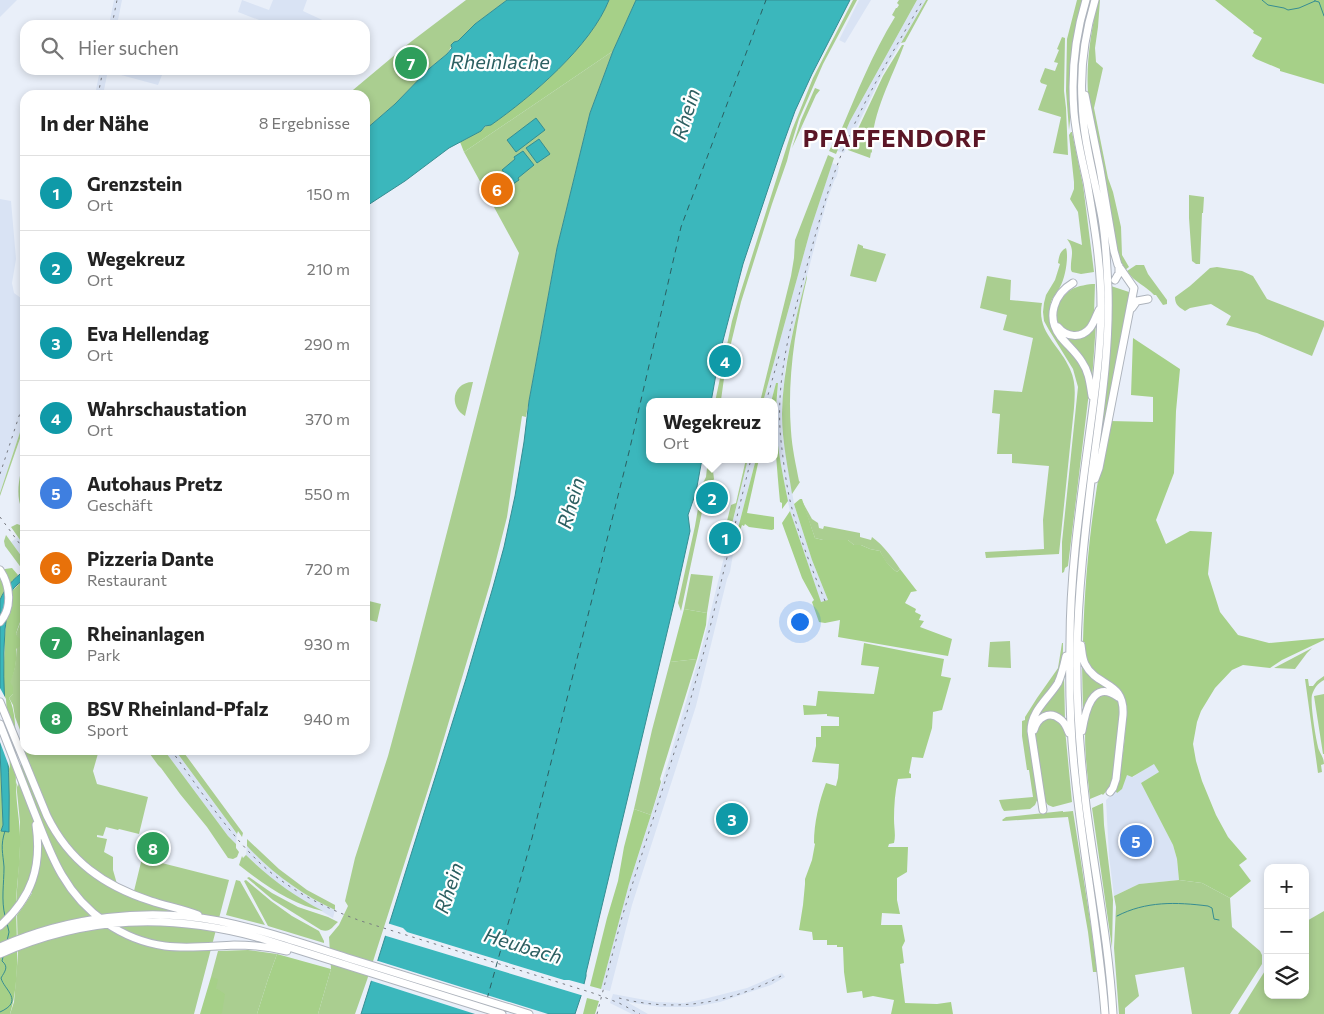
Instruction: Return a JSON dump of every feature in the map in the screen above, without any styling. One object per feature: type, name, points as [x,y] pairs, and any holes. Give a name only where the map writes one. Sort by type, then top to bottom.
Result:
[{"type":"highway","points":[[1086,0],[1078,33],[1073,90],[1077,134],[1097,245],[1101,305],[1098,364],[1075,554],[1070,638],[1072,737],[1078,802],[1105,1014]]},
{"type":"highway","points":[[1094,0],[1084,45],[1081,82],[1086,141],[1103,228],[1108,288],[1106,363],[1082,567],[1077,686],[1086,809],[1110,975],[1113,1014]]},
{"type":"highway","points":[[1081,82],[1118,265],[1118,274],[1115,280]]},
{"type":"highway","points":[[1090,491],[1099,468],[1134,288],[1118,265]]},
{"type":"highway","points":[[1073,283],[1062,292],[1055,303],[1053,320],[1055,328],[1084,364],[1089,380],[1093,406]]},
{"type":"highway","points":[[1130,310],[1136,302],[1148,300]]},
{"type":"highway","points":[[1053,320],[1064,333],[1079,335],[1087,331],[1091,326],[1101,305]]},
{"type":"highway","points":[[0,570],[6,581],[8,595],[7,610],[0,622]]},
{"type":"highway","points":[[1078,627],[1085,664],[1094,675],[1118,693],[1122,703],[1123,715],[1116,779],[1110,792]]},
{"type":"highway","points":[[1043,810],[1031,728],[1036,711],[1059,680],[1064,668],[1070,638]]},
{"type":"highway","points":[[1080,741],[1086,711],[1095,696],[1102,692],[1109,692],[1118,697],[1122,703]]},
{"type":"highway","points":[[0,702],[20,751]]},
{"type":"highway","points":[[1033,740],[1036,723],[1041,718],[1049,715],[1063,721],[1072,737]]},
{"type":"highway","points":[[0,724],[52,856],[67,884],[88,908],[104,921],[121,932],[147,942],[166,946],[256,946],[284,950],[333,964],[348,965]]},
{"type":"highway","points":[[22,755],[54,830],[72,854],[84,866],[123,891],[210,920]]},
{"type":"highway","points":[[0,926],[10,917],[22,901],[28,892],[35,874],[38,860],[38,843],[34,812]]},
{"type":"highway","points":[[0,947],[52,928],[88,920],[142,915],[168,915],[210,920],[276,936],[529,1014]]},
{"type":"highway","points":[[0,954],[44,938],[82,928],[121,923],[166,922],[200,925],[244,934],[502,1014]]},
{"type":"shaded area","points":[[0,0],[17,0],[0,17]]},
{"type":"shaded area","points":[[114,0],[122,0],[118,20],[110,20]]},
{"type":"shaded area","points":[[242,0],[269,10],[273,0],[307,0],[303,11],[322,20],[259,20],[238,12]]},
{"type":"shaded area","points":[[859,0],[871,0],[845,43],[839,40]]},
{"type":"shaded area","points":[[917,0],[926,0],[882,75],[844,153],[837,151],[850,121]]},
{"type":"shaded area","points":[[99,75],[107,75],[104,90],[96,90]]},
{"type":"shaded area","points":[[121,75],[162,75],[158,85]]},
{"type":"shaded area","points":[[832,163],[839,166],[827,201],[794,326],[785,370],[782,415],[794,504],[812,560],[828,600],[821,603],[790,511],[780,465],[778,445],[778,383],[776,383],[772,398],[764,398],[811,228]]},
{"type":"shaded area","points":[[0,199],[11,201],[16,259],[12,283],[14,293],[20,297],[20,432],[0,493]]},
{"type":"shaded area","points":[[747,463],[755,463],[696,706],[632,905],[610,991],[601,989],[629,884],[669,760],[702,647]]},
{"type":"shaded area","points":[[18,537],[20,540],[20,554],[11,542]]},
{"type":"shaded area","points":[[168,755],[179,755],[237,834],[236,844]]},
{"type":"shaded area","points":[[1154,763],[1159,772],[1167,833],[1177,859],[1179,880],[1139,884],[1114,896],[1109,856],[1106,800],[1127,774],[1133,777]]},
{"type":"shaded area","points":[[247,846],[264,863],[294,887],[335,910],[333,918],[289,892],[272,879],[246,855]]},
{"type":"shaded area","points":[[782,973],[785,977],[771,985],[720,1002],[693,1007],[661,1007],[627,1002],[648,1014],[632,1014],[610,1003],[613,994],[656,1002],[684,1003],[747,988]]},
{"type":"green space","points":[[466,0],[507,0],[475,24],[458,41],[454,42],[447,54],[370,126],[370,90],[353,90],[408,44]]},
{"type":"green space","points":[[609,0],[636,0],[613,51],[464,152],[460,142],[509,112],[559,68],[589,34]]},
{"type":"green space","points":[[853,0],[857,0],[823,64],[799,119],[741,302],[727,360],[724,359],[740,294],[792,130],[813,78]]},
{"type":"green space","points":[[899,0],[917,0],[850,121],[836,154],[829,151],[837,135],[839,135],[872,60],[895,17],[892,15],[899,5],[897,3]]},
{"type":"green space","points":[[926,0],[928,0],[905,42],[901,43]]},
{"type":"green space","points":[[1077,0],[1083,0],[1070,79],[1069,130],[1066,91],[1067,39]]},
{"type":"green space","points":[[1098,0],[1100,0],[1095,48],[1096,62],[1103,68],[1094,108],[1108,178],[1121,227],[1122,255],[1129,267],[1125,270],[1118,259],[1088,94],[1090,47]]},
{"type":"green space","points":[[1215,0],[1324,0],[1324,84],[1280,71],[1280,69],[1252,56],[1262,38],[1253,33],[1254,31]]},
{"type":"green space","points":[[1062,37],[1065,38],[1064,91],[1068,155],[1053,153],[1061,117],[1038,110],[1047,85],[1040,81],[1045,68],[1055,71],[1058,63],[1054,62]]},
{"type":"green space","points":[[902,45],[904,45],[874,125],[870,158],[848,150],[883,76]]},
{"type":"green space","points":[[613,51],[590,113],[557,248],[526,417],[522,416],[507,517],[490,584],[435,768],[355,1014],[318,1014],[331,969],[329,937],[339,925],[348,906],[345,901],[355,858],[388,756],[519,253],[464,152]]},
{"type":"green space","points":[[815,88],[820,90],[792,148],[801,120]]},
{"type":"green space","points":[[1071,132],[1083,185],[1094,272],[1081,274],[1071,270],[1072,251],[1067,239],[1082,245],[1078,212],[1070,199],[1074,189],[1069,135]]},
{"type":"green space","points":[[828,155],[834,158],[811,228],[764,398],[761,398],[791,276],[795,240]]},
{"type":"green space","points":[[1189,195],[1204,197],[1200,264],[1192,261]]},
{"type":"green space","points":[[858,244],[863,246],[863,248],[886,254],[876,282],[850,276]]},
{"type":"green space","points":[[1066,248],[1067,262],[1065,274],[1052,301],[1050,312],[1085,371],[1089,392],[1068,566],[1062,573],[1062,542],[1078,387],[1073,369],[1044,321],[1043,312],[1046,295],[1055,280],[1060,264],[1058,263],[1059,256]]},
{"type":"green space","points":[[1136,265],[1144,265],[1148,274],[1167,300],[1167,304],[1163,305],[1156,295],[1130,275],[1127,271]]},
{"type":"green space","points":[[1217,267],[1242,271],[1253,276],[1267,299],[1324,321],[1324,326],[1312,356],[1257,333],[1226,325],[1231,316],[1211,304],[1190,308],[1185,311],[1178,306],[1175,297],[1210,268]]},
{"type":"green space","points":[[807,275],[791,373],[790,412],[792,437],[795,463],[800,482],[792,494],[783,434],[783,396],[790,344]]},
{"type":"green space","points":[[987,276],[1011,280],[1010,300],[1042,303],[1042,322],[1050,338],[1066,360],[1073,379],[1075,393],[1074,408],[1059,554],[986,558],[985,552],[1044,549],[1043,520],[1049,466],[1012,463],[1012,454],[997,454],[1000,414],[992,413],[994,390],[1022,392],[1033,338],[1003,330],[1007,315],[980,308]]},
{"type":"green space","points":[[1095,284],[1094,314],[1087,328],[1074,334],[1061,328],[1055,317],[1060,301],[1074,288]]},
{"type":"green space","points":[[1111,286],[1129,292],[1129,297],[1131,297],[1101,441],[1100,440]]},
{"type":"green space","points":[[1096,323],[1092,380],[1061,334],[1074,338]]},
{"type":"green space","points":[[1133,338],[1180,369],[1176,411],[1174,473],[1156,520],[1166,544],[1190,531],[1212,532],[1208,574],[1220,612],[1238,635],[1269,643],[1324,638],[1324,640],[1282,660],[1270,668],[1243,665],[1232,670],[1215,688],[1201,711],[1197,722],[1193,744],[1202,781],[1216,815],[1228,837],[1247,859],[1239,865],[1251,881],[1230,898],[1202,883],[1179,880],[1177,859],[1173,845],[1141,783],[1159,772],[1154,764],[1132,777],[1127,775],[1122,789],[1117,793],[1115,790],[1124,747],[1125,702],[1087,664],[1083,644],[1085,644],[1083,642],[1084,614],[1091,530],[1099,475],[1110,421],[1153,422],[1153,397],[1131,395]]},
{"type":"green space","points":[[723,364],[726,364],[721,398],[716,398]]},
{"type":"green space","points":[[473,382],[465,416],[456,406],[455,395],[461,386]]},
{"type":"green space","points":[[776,383],[778,383],[777,398],[772,398]]},
{"type":"green space","points":[[20,432],[20,438],[0,496]]},
{"type":"green space","points":[[778,443],[788,501],[782,509],[782,503],[780,502],[777,465]]},
{"type":"green space","points":[[708,463],[714,463],[714,479],[702,512],[681,611],[678,603],[702,485],[706,477]]},
{"type":"green space","points":[[745,463],[747,463],[730,532],[726,525],[731,505],[736,503]]},
{"type":"green space","points":[[755,463],[758,463],[747,513],[774,517],[774,529],[749,527],[745,524],[744,526],[742,525],[736,536]]},
{"type":"green space","points":[[20,478],[20,504],[18,494]]},
{"type":"green space","points":[[802,499],[815,538],[823,540],[848,540],[854,545],[861,545],[880,551],[891,567],[897,572],[900,569],[917,591],[911,592],[905,603],[916,609],[915,612],[921,615],[919,620],[924,621],[920,627],[952,639],[948,656],[838,637],[840,620],[825,623],[819,622],[812,602],[814,600],[802,578],[782,523],[790,511],[821,602],[828,600],[812,560],[794,504]]},
{"type":"green space","points":[[802,501],[812,519],[818,523],[819,528],[823,529],[824,526],[860,533],[860,537],[871,540],[872,537],[888,552],[900,569],[897,572],[891,567],[880,551],[861,545],[854,545],[848,540],[823,540],[815,538]]},
{"type":"green space","points":[[17,524],[20,525],[20,540],[11,527]]},
{"type":"green space","points":[[6,535],[20,554],[20,566],[5,546]]},
{"type":"green space","points":[[12,568],[18,575],[7,587],[0,600],[0,573],[5,569]]},
{"type":"green space","points":[[691,574],[713,576],[707,613],[684,609]]},
{"type":"green space","points":[[20,583],[20,623],[16,634],[20,639],[20,646],[16,649],[15,666],[10,682],[13,687],[13,694],[9,698],[15,728],[20,860],[16,900],[16,986],[10,1014],[0,1014],[0,751],[3,825],[1,831],[9,831],[3,690],[7,603],[10,593]]},
{"type":"green space","points":[[370,601],[381,604],[377,622],[370,620]]},
{"type":"green space","points":[[684,609],[707,613],[706,625],[697,659],[670,662]]},
{"type":"green space","points":[[20,624],[20,730],[9,698],[13,694],[9,682],[15,666],[18,638],[16,634]]},
{"type":"green space","points":[[1010,641],[1011,668],[988,667],[990,642]]},
{"type":"green space","points":[[864,643],[944,659],[941,676],[951,678],[942,710],[933,712],[932,728],[923,758],[912,757],[909,773],[911,778],[898,779],[894,804],[895,840],[888,847],[908,847],[907,872],[897,878],[897,900],[900,914],[882,913],[881,925],[902,925],[905,941],[902,947],[904,963],[900,964],[905,1003],[937,1004],[951,1002],[953,1014],[891,1014],[894,1000],[873,996],[863,998],[862,991],[847,993],[843,947],[827,945],[827,940],[813,940],[812,932],[799,930],[805,879],[812,860],[815,844],[815,828],[819,805],[826,783],[836,786],[839,764],[812,762],[816,737],[821,737],[821,726],[839,726],[839,717],[827,716],[827,714],[804,715],[803,705],[816,706],[818,691],[874,694],[879,667],[861,665]]},
{"type":"green space","points":[[1062,643],[1062,661],[1057,677],[1050,690],[1032,713],[1038,798],[1035,805],[1030,809],[1004,811],[999,800],[1033,797],[1022,736],[1022,721],[1025,720],[1037,698],[1058,668]]},
{"type":"green space","points":[[1312,648],[1295,669],[1274,668]]},
{"type":"green space","points":[[697,659],[660,779],[661,782],[651,815],[634,809],[670,662]]},
{"type":"green space","points":[[1082,665],[1111,689],[1087,702],[1083,710]]},
{"type":"green space","points":[[1064,673],[1065,721],[1059,715],[1035,720]]},
{"type":"green space","points":[[1324,676],[1324,680],[1318,684],[1312,695],[1316,739],[1324,762],[1321,765],[1322,772],[1318,773],[1305,679],[1308,679],[1309,686],[1313,686]]},
{"type":"green space","points":[[1105,694],[1117,700],[1121,708],[1113,777],[1103,795],[1090,799],[1085,738],[1087,715],[1093,702]]},
{"type":"green space","points":[[1324,694],[1324,754],[1323,754],[1314,696]]},
{"type":"green space","points":[[1051,718],[1060,722],[1065,729],[1072,802],[1053,807],[1045,801],[1036,739],[1036,731],[1041,721]]},
{"type":"green space","points":[[22,755],[98,755],[93,771],[97,784],[148,797],[139,834],[106,827],[103,836],[97,835],[97,837],[107,839],[104,852],[113,857],[113,870],[117,884],[134,891],[142,858],[229,880],[194,1014],[10,1014],[14,1002],[18,954],[17,915],[32,893],[31,879],[16,904],[20,822],[16,782],[18,787]]},
{"type":"green space","points":[[151,755],[168,755],[236,844],[239,852],[237,857],[233,859],[228,858],[207,827]]},
{"type":"green space","points":[[179,755],[186,755],[243,833],[242,837],[238,831],[237,834]]},
{"type":"green space","points":[[1103,803],[1113,900],[1112,948],[1092,808]]},
{"type":"green space","points":[[634,809],[651,815],[629,884],[601,989],[590,986],[618,881],[624,847]]},
{"type":"green space","points":[[1073,811],[1097,972],[1093,972],[1068,817],[1002,820],[1006,817]]},
{"type":"green space","points":[[247,839],[279,869],[307,890],[335,905],[335,910],[299,890],[277,874],[247,846]]},
{"type":"green space","points":[[246,855],[282,886],[323,911],[290,899],[258,879],[239,865],[242,856],[243,858]]},
{"type":"green space","points":[[249,877],[272,893],[298,907],[338,922],[329,930],[321,930],[273,900],[247,878]]},
{"type":"green space","points":[[236,880],[240,881],[265,925],[226,915]]},
{"type":"green space","points":[[246,880],[292,916],[319,931],[324,943],[268,926],[244,881]]},
{"type":"green space","points":[[1179,880],[1202,883],[1230,898],[1232,927],[1260,951],[1262,964],[1230,1014],[1192,1014],[1184,967],[1135,975],[1139,996],[1125,1008],[1125,1014],[1119,1014],[1114,948],[1116,907],[1114,896],[1139,884]]},
{"type":"green space","points":[[1324,911],[1324,1014],[1238,1014],[1264,972],[1264,999],[1309,999],[1309,920]]},
{"type":"green space","points":[[248,950],[277,954],[257,1014],[221,1014],[216,988],[211,977],[218,951]]},
{"type":"green space","points":[[277,954],[331,969],[318,1014],[257,1014]]},
{"type":"green space","points":[[211,977],[218,979],[216,988],[225,994],[222,1013],[200,1014]]},
{"type":"green space","points":[[587,998],[599,1001],[595,1014],[583,1014]]},
{"type":"water","name":"Rheinlache","points":[[507,0],[609,0],[589,35],[558,69],[524,100],[491,125],[485,126],[481,131],[449,148],[405,181],[370,204],[370,126],[447,54],[452,48],[451,45],[458,41],[475,24]]},
{"type":"water","name":"Rhein","points":[[636,0],[850,0],[812,74],[795,111],[782,147],[743,264],[720,352],[712,398],[646,398],[646,463],[701,463],[696,492],[688,515],[690,531],[675,599],[586,976],[575,1014],[361,1014],[466,679],[504,547],[515,496],[529,401],[557,248],[590,113],[613,51]]},
{"type":"water","points":[[536,118],[545,130],[516,152],[507,140]]},
{"type":"water","points":[[539,139],[550,154],[537,163],[526,148]]},
{"type":"water","points":[[523,151],[534,165],[513,184],[502,170],[515,159],[514,157]]},
{"type":"water","points":[[20,574],[20,583],[11,592],[8,603],[4,653],[9,772],[9,832],[1,831],[3,825],[0,750],[0,600]]},
{"type":"pier","points":[[0,688],[6,699],[10,769],[0,742]]},
{"type":"pier","points":[[387,923],[403,928],[407,932],[564,980],[587,985],[584,996],[383,935]]},
{"type":"pier","points":[[375,960],[548,1014],[475,1014],[369,980]]},
{"type":"waterway","points":[[1262,0],[1268,5],[1288,10],[1299,8],[1315,0]]},
{"type":"waterway","points":[[1315,1],[1319,2],[1324,16]]},
{"type":"waterway","points":[[5,831],[2,845],[5,916]]},
{"type":"waterway","name":"Heubach","points":[[1117,916],[1150,905],[1184,904],[1208,906],[1212,908],[1214,919],[1219,920]]},
{"type":"waterway","points":[[7,923],[9,932],[7,941]]},
{"type":"waterway","points":[[0,1012],[7,1008],[12,1000],[1,978],[6,967],[2,961],[3,957]]},
{"type":"ferry route","points":[[487,999],[532,838],[629,452],[681,227],[766,0]]},
{"type":"railway","points":[[113,20],[117,0]]},
{"type":"railway","points":[[825,601],[798,529],[786,480],[780,420],[780,399],[785,358],[793,317],[819,223],[842,153],[875,84],[923,0]]},
{"type":"railway","points":[[99,90],[102,75]]},
{"type":"railway","points":[[767,398],[779,356]]},
{"type":"railway","points":[[0,474],[20,413]]},
{"type":"railway","points":[[597,1014],[622,917],[687,712],[705,648],[750,463]]},
{"type":"railway","points":[[0,517],[20,544]]},
{"type":"railway","points":[[175,755],[214,809],[249,852],[273,874],[309,898],[361,921],[596,994],[640,1014]]},
{"type":"railway","points":[[619,998],[662,1005],[703,1003],[744,993],[783,975]]},
{"type":"place","name":"Rheinanlagen","points":[[411,63]]},
{"type":"place","name":"Pizzeria Dante","points":[[497,189]]},
{"type":"place","name":"Wahrschaustation","points":[[725,361]]},
{"type":"place","name":"Wegekreuz","points":[[712,498]]},
{"type":"place","name":"Grenzstein","points":[[725,538]]},
{"type":"place","name":"Eva Hellendag","points":[[732,819]]},
{"type":"place","name":"Autohaus Pretz","points":[[1136,841]]},
{"type":"place","name":"BSV Rheinland-Pfalz","points":[[153,848]]},
{"type":"district","name":"PFAFFENDORF","points":[[895,139]]}]
